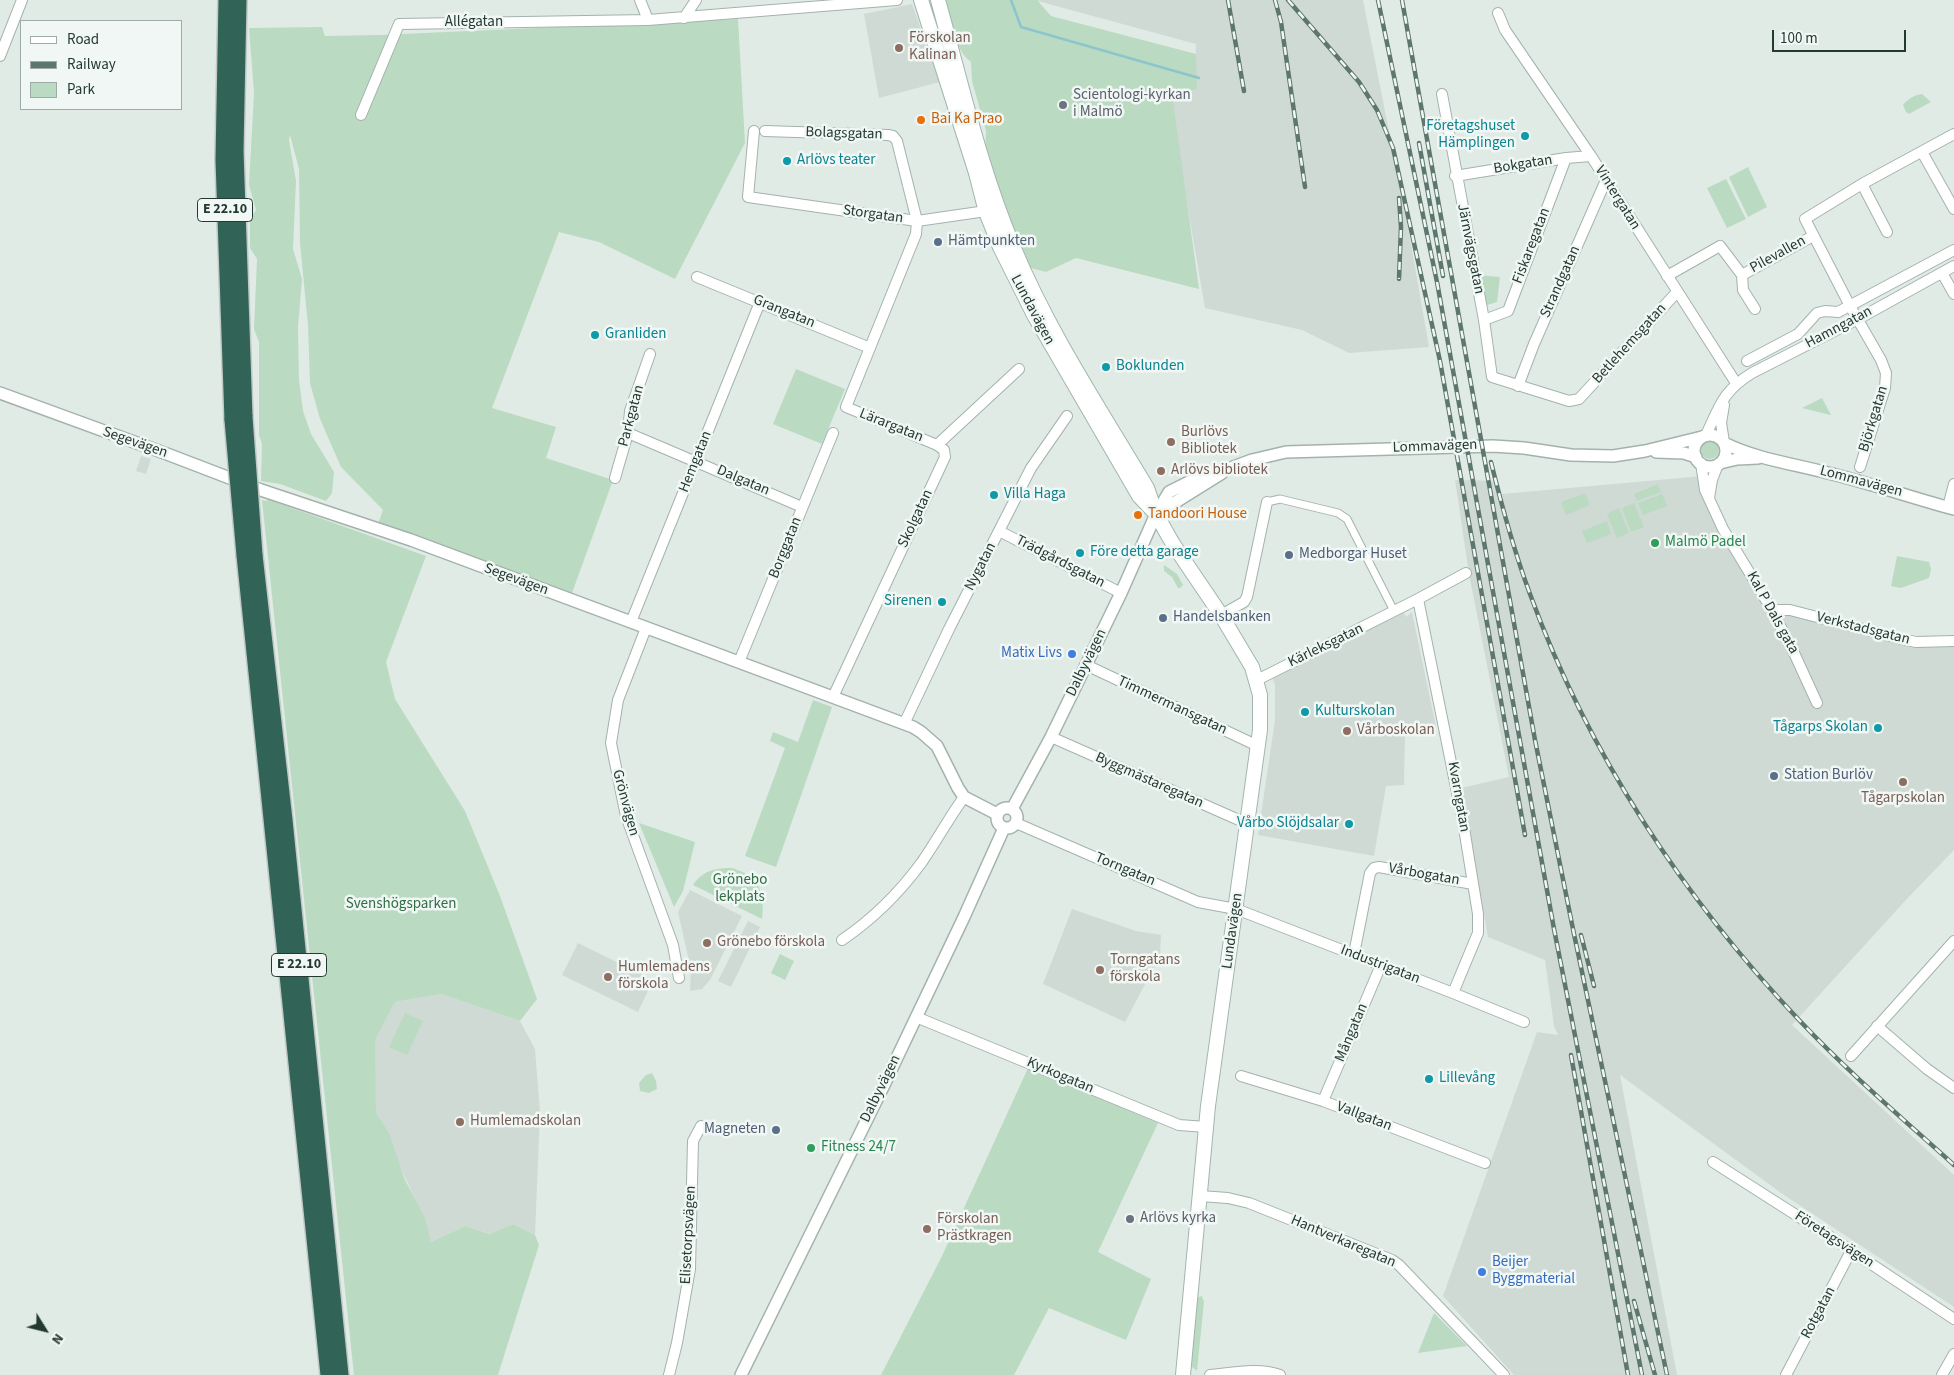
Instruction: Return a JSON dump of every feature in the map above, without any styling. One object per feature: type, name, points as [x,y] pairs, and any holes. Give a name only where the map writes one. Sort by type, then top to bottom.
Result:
[{"type":"highway","name":"E 22.10","points":[[226,0],[223,160],[238,419],[328,1375]]},
{"type":"highway","name":"E 22.10","points":[[238,419],[236,151],[239,0]]},
{"type":"highway","name":"E 22.10","points":[[250,555],[285,820],[341,1375]]},
{"type":"main road","name":"Lundavägen","points":[[921,0],[976,173],[992,210],[1013,247],[1042,310],[1148,488],[1156,514],[1173,544],[1221,615],[1252,667],[1257,680],[1261,710],[1258,746],[1206,1127],[1183,1375]]},
{"type":"main road","name":"Lundavägen","points":[[938,0],[978,143],[992,210]]},
{"type":"street","points":[[0,56],[22,0]]},
{"type":"street","points":[[640,0],[648,20]]},
{"type":"street","points":[[684,18],[696,0]]},
{"type":"street","name":"Allégatan","points":[[361,115],[399,24],[648,20],[848,2],[897,0]]},
{"type":"street","name":"Vintergatan","points":[[1498,13],[1506,30],[1591,156],[1736,383]]},
{"type":"street","name":"Järnvägsgatan","points":[[1442,94],[1455,176],[1484,320],[1490,374],[1495,379],[1518,386]]},
{"type":"street","name":"Storgatan","points":[[754,131],[748,196],[917,221],[992,210]]},
{"type":"street","name":"Bolagsgatan","points":[[765,131],[892,136],[897,141],[917,221]]},
{"type":"street","name":"Pilevallen","points":[[1858,319],[1805,219],[1862,184],[1954,134]]},
{"type":"street","points":[[1922,152],[1954,209]]},
{"type":"street","name":"Bokgatan","points":[[1455,176],[1566,158],[1591,156]]},
{"type":"street","name":"Fiskaregatan","points":[[1484,320],[1508,311],[1566,158]]},
{"type":"street","name":"Strandgatan","points":[[1518,386],[1534,344],[1606,180]]},
{"type":"street","points":[[1862,184],[1888,232]]},
{"type":"street","points":[[870,348],[916,234],[917,221]]},
{"type":"street","name":"Pilevallen","points":[[1742,275],[1813,236]]},
{"type":"street","name":"Pilevallen","points":[[1667,276],[1719,245],[1725,250],[1742,275],[1743,290],[1755,309]]},
{"type":"street","points":[[1747,361],[1798,334],[1817,314],[1825,311],[1838,312],[1954,250]]},
{"type":"street","name":"Hamngatan","points":[[1704,436],[1718,408],[1736,383],[1954,266]]},
{"type":"street","points":[[1942,273],[1954,294]]},
{"type":"street","name":"Grangatan","points":[[697,277],[870,348]]},
{"type":"street","name":"Betlehemsgatan","points":[[1518,386],[1569,401],[1582,396],[1677,292]]},
{"type":"street","name":"Hemgatan","points":[[631,622],[760,302]]},
{"type":"street","name":"Björkgatan","points":[[1858,319],[1881,360],[1886,373],[1886,380],[1860,466]]},
{"type":"street","name":"Lärargatan","points":[[870,348],[846,407],[937,445]]},
{"type":"street","name":"Parkgatan","points":[[615,478],[628,433],[630,412],[650,354]]},
{"type":"street","points":[[937,445],[1019,369]]},
{"type":"street","name":"Segevägen","points":[[0,393],[261,490],[411,540],[904,724],[921,732],[937,746],[964,797]]},
{"type":"street","name":"Hamngatan","points":[[1724,442],[1721,423],[1723,406],[1728,394]]},
{"type":"street","name":"Nygatan","points":[[904,724],[1031,468],[1067,416]]},
{"type":"street","name":"Dalgatan","points":[[628,433],[802,507]]},
{"type":"street","name":"Borggatan","points":[[739,662],[833,434]]},
{"type":"street","points":[[1698,460],[1695,446],[1704,436]]},
{"type":"street","name":"Lommavägen","points":[[1156,514],[1169,492],[1202,475],[1286,452],[1493,446],[1524,448],[1571,455],[1613,456],[1645,451],[1704,436],[1717,436],[1734,448],[1951,508]]},
{"type":"street","points":[[1708,499],[1712,480],[1719,464],[1726,455],[1724,442]]},
{"type":"street","name":"Skolgatan","points":[[833,697],[945,457],[944,450],[937,445]]},
{"type":"street","name":"Lommavägen","points":[[1645,451],[1684,453],[1710,466],[1737,459],[1767,458]]},
{"type":"street","name":"Kal P Dals gata","points":[[1698,460],[1708,499],[1723,530],[1772,610],[1817,703]]},
{"type":"street","points":[[1951,508],[1954,484]]},
{"type":"street","points":[[1221,615],[1244,602],[1250,591],[1267,502],[1280,499],[1338,513],[1347,519],[1394,611]]},
{"type":"street","name":"Dalbyvägen","points":[[1012,809],[1051,737],[1120,594],[1156,514]]},
{"type":"street","name":"Trädgårdsgatan","points":[[999,531],[1120,594]]},
{"type":"street","name":"Kärleksgatan","points":[[1257,680],[1466,573]]},
{"type":"street","name":"Kvarngatan","points":[[1418,599],[1446,732],[1478,914],[1478,933],[1453,993]]},
{"type":"street","name":"Verkstadsgatan","points":[[1772,610],[1790,610],[1874,633],[1916,642],[1954,641]]},
{"type":"street","name":"Grönvägen","points":[[646,628],[618,700],[611,743],[626,816],[673,945],[679,978]]},
{"type":"street","name":"Timmermansgatan","points":[[1086,665],[1258,746]]},
{"type":"street","name":"Byggmästaregatan","points":[[1051,737],[1248,824]]},
{"type":"street","points":[[842,940],[879,912],[902,887],[964,797],[997,814]]},
{"type":"street","points":[[1004,808],[1012,809],[1017,815],[1016,823],[1013,827],[1004,828],[998,823],[997,814],[1004,808]]},
{"type":"street","name":"Torngatan","points":[[1016,823],[1204,904],[1236,909]]},
{"type":"street","name":"Dalbyvägen","points":[[741,1375],[797,1264],[916,1017],[1004,828]]},
{"type":"street","name":"Vårbogatan","points":[[1354,954],[1370,873],[1374,868],[1379,867],[1473,884]]},
{"type":"street","name":"Industrigatan","points":[[1236,909],[1524,1022]]},
{"type":"street","points":[[1851,1056],[1954,941]]},
{"type":"street","name":"Mångatan","points":[[1323,1101],[1381,965]]},
{"type":"street","name":"Kyrkogatan","points":[[916,1017],[1179,1125],[1206,1127]]},
{"type":"street","points":[[1877,1026],[1927,1069],[1954,1088]]},
{"type":"street","name":"Vallgatan","points":[[1240,1076],[1323,1101],[1485,1163]]},
{"type":"street","name":"Elisetorpsvägen","points":[[669,1375],[677,1343],[690,1269],[693,1140],[701,1126]]},
{"type":"street","name":"Företagsvägen","points":[[1713,1162],[1954,1319]]},
{"type":"street","name":"Hantverkaregatan","points":[[1200,1196],[1228,1198],[1249,1203],[1399,1264],[1504,1375]]},
{"type":"street","name":"Rotgatan","points":[[1786,1375],[1851,1251]]},
{"type":"street","points":[[1942,1375],[1954,1354]]},
{"type":"street","points":[[1210,1375],[1259,1371],[1280,1375]]},
{"type":"shaded area","points":[[1034,0],[1363,0],[1408,227],[1429,347],[1349,353],[1302,330],[1205,308],[1168,93],[1195,87],[1196,44]]},
{"type":"shaded area","name":"Förskolan Kalinan","points":[[912,4],[940,82],[879,98],[864,14]]},
{"type":"shaded area","points":[[141,456],[151,459],[146,474],[136,471]]},
{"type":"shaded area","points":[[1703,476],[1705,490],[1772,610],[1873,633],[1954,641],[1954,850],[1792,1025],[1954,1175],[1954,1307],[1781,1193],[1620,1075],[1677,1375],[1514,1375],[1443,1296],[1537,1032],[1558,1035],[1554,1026],[1545,960],[1488,937],[1461,788],[1509,777],[1469,574],[1455,480],[1498,481],[1502,494]]},
{"type":"shaded area","name":"Vårboskolan","points":[[1401,607],[1406,617],[1412,612],[1436,727],[1405,735],[1404,785],[1386,786],[1374,856],[1258,835],[1275,720],[1275,685],[1271,673]]},
{"type":"shaded area","name":"Grönebo förskola","points":[[690,890],[742,916],[710,980],[702,989],[690,991],[691,970],[678,912]]},
{"type":"shaded area","name":"Torngatans förskola","points":[[1072,909],[1136,931],[1161,935],[1160,956],[1125,1022],[1043,984]]},
{"type":"shaded area","points":[[748,921],[760,927],[731,987],[718,981]]},
{"type":"shaded area","name":"Humlemadens förskola","points":[[578,943],[653,980],[638,1012],[562,975]]},
{"type":"shaded area","name":"Humlemadskolan","points":[[441,994],[520,1021],[535,1049],[540,1112],[535,1235],[513,1224],[491,1234],[465,1226],[431,1242],[415,1199],[376,1114],[374,1041],[395,1002]]},
{"type":"green space","points":[[941,0],[1037,0],[1051,16],[1196,54],[1197,89],[1172,94],[1199,289],[1076,258],[1046,272],[1027,267],[985,155],[986,131],[972,81],[971,62],[960,50]]},
{"type":"green space","points":[[738,19],[745,143],[675,279],[599,242],[559,232],[492,408],[556,427],[546,458],[613,480],[572,593],[378,524],[383,510],[341,467],[320,419],[310,383],[308,325],[300,243],[299,169],[290,135],[289,140],[296,181],[293,249],[302,279],[298,327],[299,380],[303,411],[311,434],[334,472],[332,493],[326,501],[280,484],[261,481],[262,444],[259,435],[259,342],[254,329],[257,259],[250,248],[250,219],[256,210],[249,185],[254,93],[249,28],[322,27],[325,36]]},
{"type":"green space","points":[[1922,94],[1931,102],[1909,114],[1906,112],[1903,105],[1916,95]]},
{"type":"green space","points":[[1748,167],[1767,207],[1748,217],[1729,177]]},
{"type":"green space","points":[[1726,179],[1746,219],[1727,228],[1707,188]]},
{"type":"green space","points":[[1478,275],[1500,277],[1497,302],[1484,306]]},
{"type":"green space","points":[[796,369],[845,389],[822,444],[773,424]]},
{"type":"green space","points":[[1822,398],[1831,415],[1802,408]]},
{"type":"green space","points":[[1710,441],[1716,444],[1719,450],[1716,456],[1710,459],[1704,456],[1701,450],[1704,444]]},
{"type":"green space","points":[[1658,484],[1661,492],[1637,501],[1634,494]]},
{"type":"green space","points":[[1585,493],[1590,505],[1566,515],[1561,502]]},
{"type":"green space","points":[[1662,494],[1667,506],[1643,515],[1638,503]]},
{"type":"green space","name":"Svenshögsparken","points":[[267,499],[426,556],[386,662],[395,699],[465,811],[500,896],[537,999],[520,1021],[441,994],[395,1002],[375,1040],[376,1113],[389,1133],[405,1180],[425,1218],[431,1242],[465,1226],[490,1234],[513,1224],[535,1235],[539,1245],[498,1375],[354,1375],[262,500],[267,501]]},
{"type":"green space","points":[[1634,503],[1644,527],[1631,532],[1622,508]]},
{"type":"green space","points":[[1619,508],[1629,533],[1617,538],[1607,514]]},
{"type":"green space","points":[[1607,521],[1611,534],[1587,543],[1582,531]]},
{"type":"green space","points":[[1897,556],[1929,562],[1931,569],[1929,578],[1901,588],[1891,586]]},
{"type":"green space","points":[[1164,565],[1177,574],[1183,585],[1180,588],[1178,588],[1172,577],[1164,571]]},
{"type":"green space","points":[[813,700],[832,707],[776,867],[745,856],[785,748],[770,741],[773,732],[798,742]]},
{"type":"green space","points":[[639,823],[695,842],[683,891],[674,907]]},
{"type":"green space","name":"Grönebo lekplats","points":[[732,868],[749,876],[758,886],[763,902],[762,919],[693,885],[701,876],[710,871]]},
{"type":"green space","points":[[780,954],[794,961],[785,980],[771,973]]},
{"type":"green space","points":[[405,1013],[423,1021],[407,1055],[389,1047]]},
{"type":"green space","points":[[1028,1068],[1158,1123],[1098,1252],[1151,1279],[1126,1340],[1049,1308],[1014,1375],[881,1375],[942,1256]]},
{"type":"green space","points":[[652,1073],[657,1089],[649,1093],[640,1091],[639,1083],[646,1075]]},
{"type":"green space","points":[[1202,1296],[1204,1302],[1197,1371],[1191,1366],[1196,1298]]},
{"type":"green space","points":[[1434,1313],[1467,1346],[1418,1353]]},
{"type":"waterway","points":[[1011,0],[1021,27],[1199,78]]},
{"type":"railway","points":[[1228,0],[1244,91]]},
{"type":"railway","points":[[1275,0],[1281,22],[1305,187]]},
{"type":"railway","points":[[1288,0],[1359,82],[1377,110],[1393,148],[1440,361],[1525,835]]},
{"type":"railway","points":[[1378,0],[1437,282],[1554,929],[1642,1375]]},
{"type":"railway","points":[[1402,0],[1535,740],[1667,1375]]},
{"type":"railway","points":[[1419,143],[1443,276]]},
{"type":"railway","points":[[1399,198],[1401,227],[1399,279]]},
{"type":"railway","points":[[1491,462],[1519,562],[1553,653],[1580,711],[1610,767],[1643,821],[1679,874],[1757,974],[1837,1058],[1954,1165]]},
{"type":"railway","points":[[1581,935],[1594,986]]},
{"type":"railway","points":[[1571,1055],[1628,1375]]},
{"type":"railway","points":[[1634,1301],[1655,1375]]},
{"type":"place","name":"Förskolan Kalinan","points":[[899,48]]},
{"type":"place","name":"Scientologi-kyrkan i Malmö","points":[[1063,105]]},
{"type":"place","name":"Bai Ka Prao","points":[[921,120]]},
{"type":"place","name":"Företagshuset Hämplingen","points":[[1525,136]]},
{"type":"place","name":"Arlövs teater","points":[[787,161]]},
{"type":"place","name":"Hämtpunkten","points":[[938,242]]},
{"type":"place","name":"Granliden","points":[[595,335]]},
{"type":"place","name":"Boklunden","points":[[1106,367]]},
{"type":"place","name":"Burlövs Bibliotek","points":[[1171,442]]},
{"type":"place","name":"Arlövs bibliotek","points":[[1161,471]]},
{"type":"place","name":"Villa Haga","points":[[994,495]]},
{"type":"place","name":"Tandoori House","points":[[1138,515]]},
{"type":"place","name":"Malmö Padel","points":[[1655,543]]},
{"type":"place","name":"Före detta garage","points":[[1080,553]]},
{"type":"place","name":"Medborgar Huset","points":[[1289,555]]},
{"type":"place","name":"Sirenen","points":[[942,602]]},
{"type":"place","name":"Handelsbanken","points":[[1163,618]]},
{"type":"place","name":"Matix Livs","points":[[1072,654]]},
{"type":"place","name":"Kulturskolan","points":[[1305,712]]},
{"type":"place","name":"Tågarps Skolan","points":[[1878,728]]},
{"type":"place","name":"Vårboskolan","points":[[1347,731]]},
{"type":"place","name":"Station Burlöv","points":[[1774,776]]},
{"type":"place","name":"Tågarpskolan","points":[[1903,782]]},
{"type":"place","name":"Vårbo Slöjdsalar","points":[[1349,824]]},
{"type":"place","name":"Grönebo förskola","points":[[707,943]]},
{"type":"place","name":"Torngatans förskola","points":[[1100,970]]},
{"type":"place","name":"Humlemadens förskola","points":[[608,977]]},
{"type":"place","name":"Lillevång","points":[[1429,1079]]},
{"type":"place","name":"Humlemadskolan","points":[[460,1122]]},
{"type":"place","name":"Magneten","points":[[776,1130]]},
{"type":"place","name":"Fitness 24/7","points":[[811,1148]]},
{"type":"place","name":"Arlövs kyrka","points":[[1130,1219]]},
{"type":"place","name":"Förskolan Prästkragen","points":[[927,1229]]},
{"type":"place","name":"Beijer Byggmaterial","points":[[1482,1272]]}]
